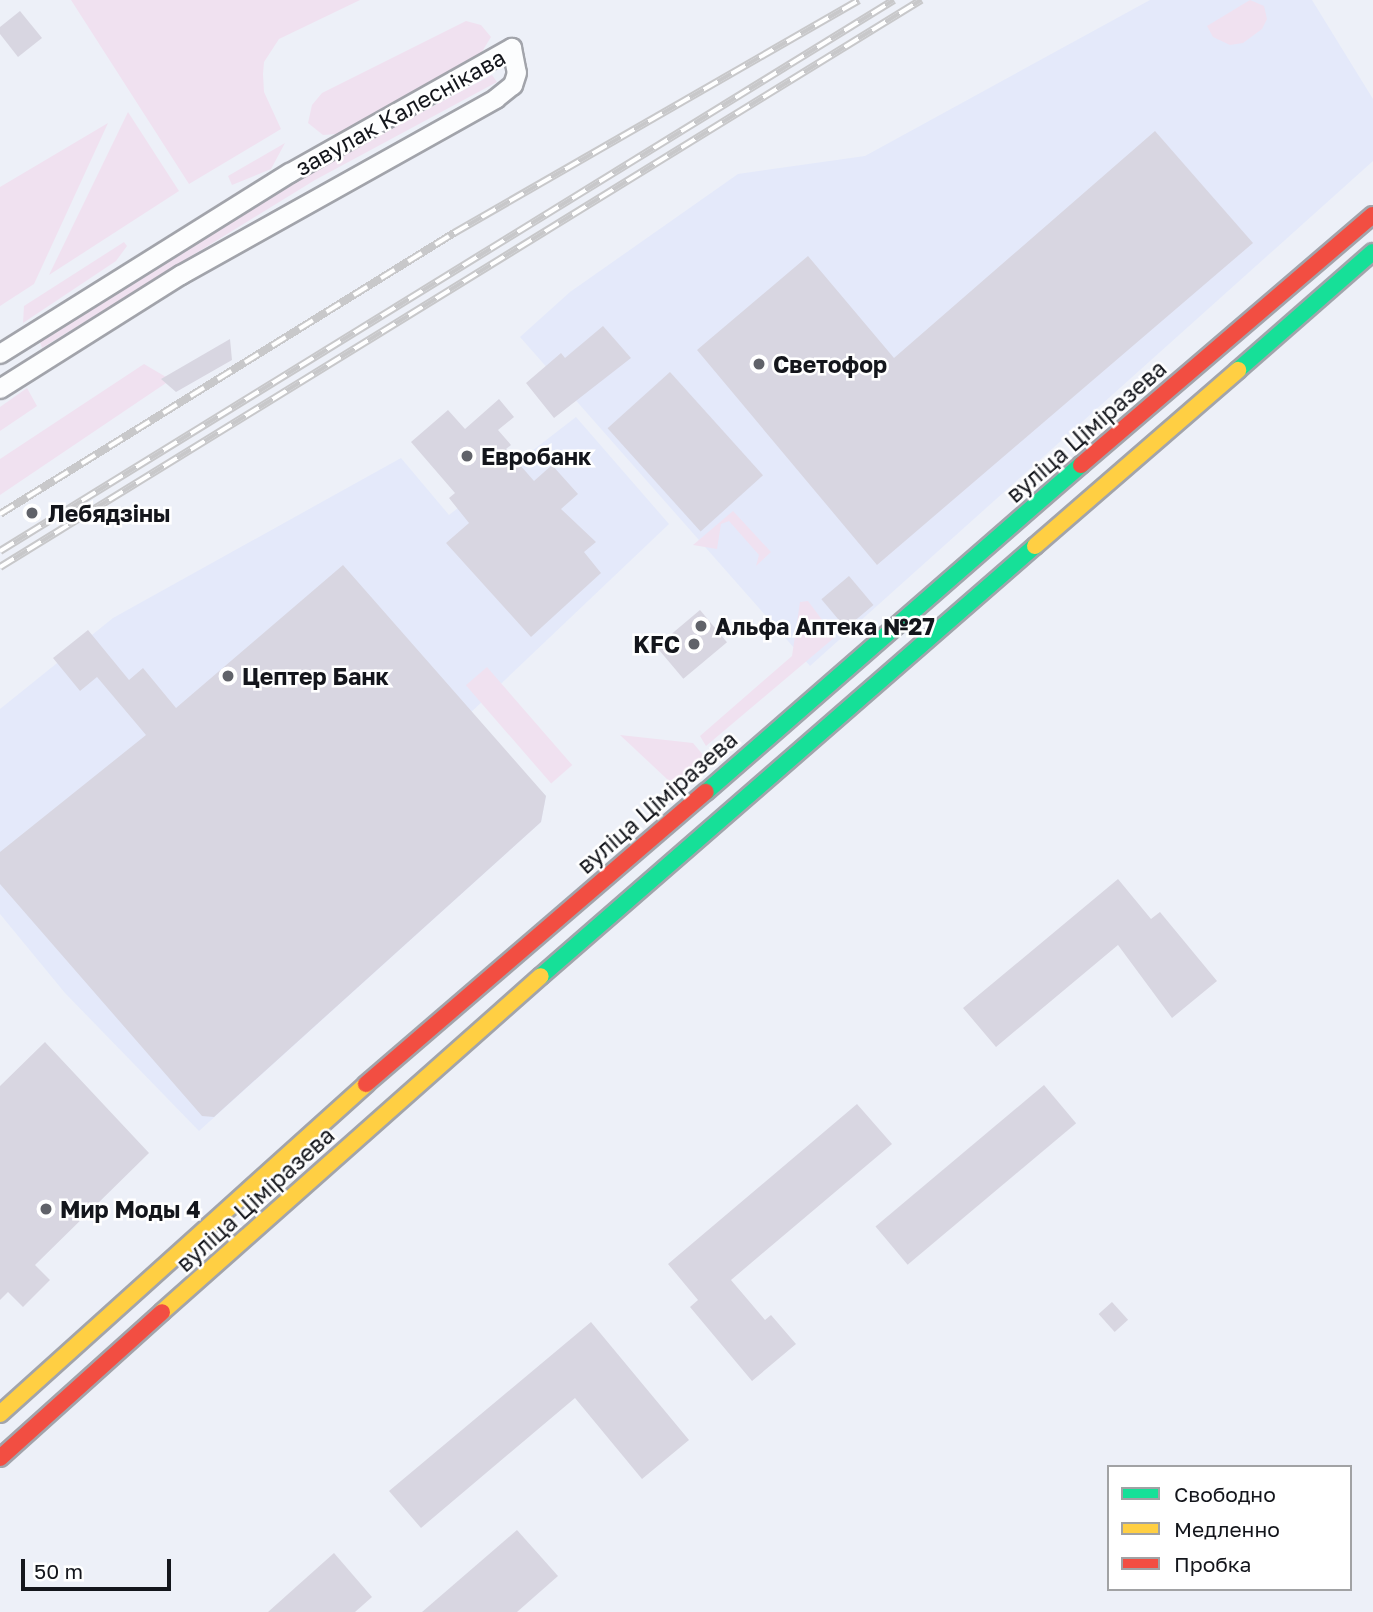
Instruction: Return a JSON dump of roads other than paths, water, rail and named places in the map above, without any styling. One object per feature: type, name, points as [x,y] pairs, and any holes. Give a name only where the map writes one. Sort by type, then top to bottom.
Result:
[{"type":"main road","name":"вуліца Ціміразева","points":[[0,1414],[391,1061],[825,691],[1027,511],[1373,215]]},
{"type":"main road","name":"вуліца Ціміразева","points":[[0,1458],[342,1150],[1373,252]]},
{"type":"street","name":"завулак Калеснікава","points":[[0,354],[290,173],[512,48],[517,73],[513,85],[496,99],[181,275],[0,388]]},
{"type":"railway","points":[[0,514],[454,233],[859,0]]},
{"type":"railway","points":[[0,551],[894,0]]},
{"type":"railway","points":[[0,567],[921,0]]},
{"type":"place","name":"Светофор","points":[[759,364]]},
{"type":"place","name":"Евробанк","points":[[467,456]]},
{"type":"place","name":"Лебядзіны","points":[[32,513]]},
{"type":"place","name":"Альфа Аптека №27","points":[[701,626]]},
{"type":"place","name":"KFC","points":[[694,644]]},
{"type":"place","name":"Цептер Банк","points":[[228,676]]},
{"type":"place","name":"Мир Моды 4","points":[[46,1209]]}]
